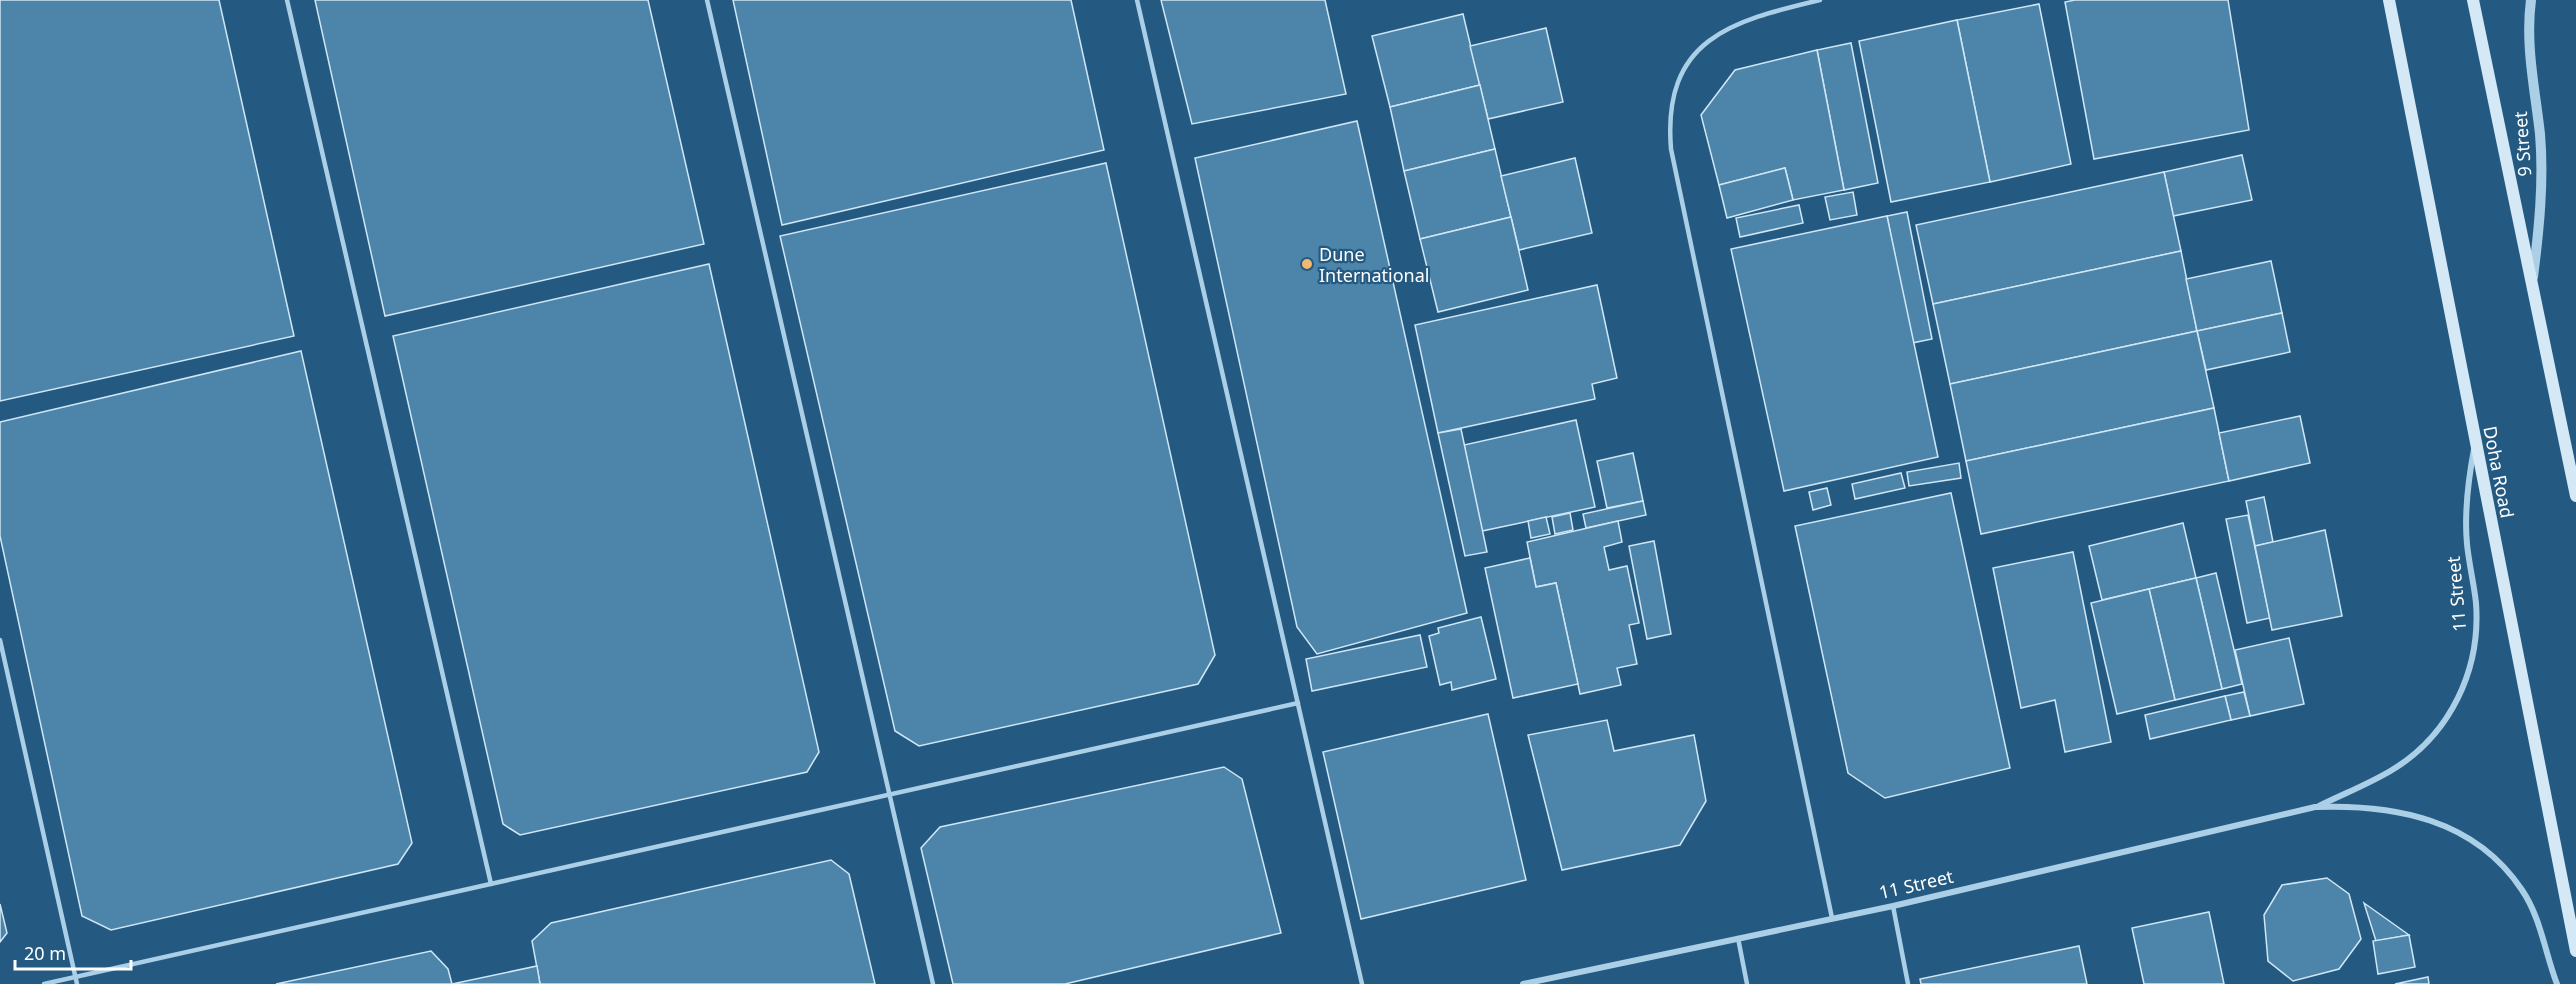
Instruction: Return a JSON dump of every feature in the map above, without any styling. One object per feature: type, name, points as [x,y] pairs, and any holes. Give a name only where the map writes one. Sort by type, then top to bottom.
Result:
[{"type":"main road","name":"Doha Road","points":[[2389,0],[2576,951]]},
{"type":"main road","points":[[2473,0],[2576,496]]},
{"type":"street","name":"9 Street","points":[[2531,0],[2529,50],[2540,136],[2541,186],[2538,236],[2531,286]]},
{"type":"street","name":"11 Street","points":[[1523,984],[1893,906],[2315,807],[2370,782],[2419,750],[2441,726],[2459,696],[2473,654],[2476,602],[2467,544],[2466,511],[2468,479],[2475,446]]},
{"type":"street","name":"11 Street","points":[[2315,807],[2350,806],[2395,811],[2450,826],[2478,843],[2502,865],[2522,890],[2536,919],[2557,984]]},
{"type":"lane","points":[[287,0],[491,884]]},
{"type":"lane","points":[[707,0],[933,984]]},
{"type":"lane","points":[[1137,0],[1362,984]]},
{"type":"lane","points":[[1820,0],[1742,20],[1719,32],[1699,50],[1683,71],[1673,96],[1669,122],[1671,148],[1832,918]]},
{"type":"lane","points":[[0,640],[77,984]]},
{"type":"lane","points":[[44,984],[1298,703]]},
{"type":"lane","points":[[1893,906],[1908,984]]},
{"type":"lane","points":[[1738,938],[1747,984]]},
{"type":"building","points":[[0,0],[219,0],[294,336],[0,401]]},
{"type":"building","points":[[315,0],[648,0],[704,244],[385,316]]},
{"type":"building","points":[[733,0],[1071,0],[1104,150],[782,225]]},
{"type":"building","points":[[1161,0],[1325,0],[1346,94],[1192,124]]},
{"type":"building","points":[[2075,0],[2228,0],[2249,130],[2094,159],[2065,2]]},
{"type":"building","points":[[2039,4],[2071,164],[1990,182],[1957,20]]},
{"type":"building","points":[[1463,14],[1480,85],[1390,107],[1372,36]]},
{"type":"building","points":[[1957,20],[1990,182],[1891,202],[1859,41]]},
{"type":"building","points":[[1546,28],[1563,102],[1488,119],[1470,46]]},
{"type":"building","points":[[1851,43],[1878,183],[1844,190],[1817,50]]},
{"type":"building","points":[[1817,50],[1844,190],[1793,200],[1785,168],[1719,185],[1701,115],[1735,70]]},
{"type":"building","points":[[1480,85],[1495,149],[1404,171],[1390,107]]},
{"type":"building","points":[[1357,121],[1467,613],[1317,654],[1297,627],[1195,158]]},
{"type":"building","points":[[1495,149],[1511,217],[1420,239],[1404,171]]},
{"type":"building","points":[[2242,155],[2252,200],[2173,216],[2164,172]]},
{"type":"building","points":[[1575,158],[1592,233],[1519,250],[1501,176]]},
{"type":"building","points":[[1106,163],[1215,655],[1198,684],[919,746],[895,731],[780,236]]},
{"type":"building","points":[[1785,168],[1793,200],[1727,218],[1719,185]]},
{"type":"building","points":[[2164,172],[2181,251],[1933,304],[1916,225]]},
{"type":"building","points":[[1853,192],[1857,215],[1830,220],[1825,197]]},
{"type":"building","points":[[1799,205],[1803,223],[1740,237],[1736,218]]},
{"type":"building","points":[[1907,212],[1932,339],[1912,343],[1887,216]]},
{"type":"building","points":[[1887,216],[1938,457],[1784,491],[1731,249]]},
{"type":"building","points":[[1511,217],[1528,290],[1438,312],[1420,239]]},
{"type":"building","points":[[2181,251],[2197,331],[1950,384],[1933,304]]},
{"type":"building","points":[[2271,261],[2282,313],[2197,331],[2186,279]]},
{"type":"building","points":[[709,264],[819,752],[807,772],[520,835],[503,824],[393,336]]},
{"type":"building","points":[[1597,285],[1617,378],[1592,384],[1595,399],[1438,433],[1415,325]]},
{"type":"building","points":[[2282,313],[2290,352],[2206,370],[2197,331]]},
{"type":"building","points":[[2197,331],[2214,408],[1966,461],[1950,384]]},
{"type":"building","points":[[301,351],[412,843],[398,864],[111,930],[82,916],[0,536],[0,422]]},
{"type":"building","points":[[2214,408],[2229,481],[1981,534],[1966,461]]},
{"type":"building","points":[[2300,416],[2310,463],[2229,481],[2219,433]]},
{"type":"building","points":[[1576,420],[1595,507],[1482,531],[1464,445]]},
{"type":"building","points":[[1461,429],[1487,552],[1465,556],[1438,433]]},
{"type":"building","points":[[1633,453],[1643,501],[1607,508],[1597,461]]},
{"type":"building","points":[[1959,463],[1961,478],[1909,486],[1907,472]]},
{"type":"building","points":[[1901,473],[1905,488],[1855,499],[1852,484]]},
{"type":"building","points":[[1827,488],[1831,505],[1813,510],[1809,492]]},
{"type":"building","points":[[1951,493],[2010,768],[1885,798],[1848,773],[1795,526]]},
{"type":"building","points":[[2264,497],[2273,542],[2255,546],[2246,501]]},
{"type":"building","points":[[1643,501],[1646,515],[1586,528],[1583,514]]},
{"type":"building","points":[[1570,513],[1573,530],[1555,534],[1552,517]]},
{"type":"building","points":[[2248,515],[2270,618],[2247,623],[2226,519]]},
{"type":"building","points":[[1546,517],[1550,534],[1531,538],[1528,521]]},
{"type":"building","points":[[1618,521],[1622,542],[1604,547],[1609,570],[1627,566],[1639,623],[1629,625],[1637,664],[1617,668],[1621,685],[1580,694],[1556,583],[1536,587],[1527,542]]},
{"type":"building","points":[[2183,523],[2196,578],[2102,600],[2089,546]]},
{"type":"building","points":[[2325,530],[2342,616],[2272,630],[2255,546]]},
{"type":"building","points":[[1654,541],[1671,634],[1647,639],[1629,546]]},
{"type":"building","points":[[2073,552],[2111,742],[2065,752],[2055,700],[2021,708],[1993,568]]},
{"type":"building","points":[[1530,558],[1536,587],[1556,583],[1578,684],[1513,698],[1485,568]]},
{"type":"building","points":[[2216,573],[2242,684],[2222,689],[2196,578]]},
{"type":"building","points":[[2196,578],[2222,689],[2175,700],[2149,589]]},
{"type":"building","points":[[2149,589],[2175,700],[2117,714],[2091,603]]},
{"type":"building","points":[[1481,617],[1496,679],[1452,690],[1451,682],[1440,685],[1429,636],[1439,633],[1438,628]]},
{"type":"building","points":[[1420,635],[1427,667],[1312,691],[1306,659]]},
{"type":"building","points":[[2289,638],[2304,704],[2250,716],[2235,650]]},
{"type":"building","points":[[2244,692],[2250,716],[2231,720],[2225,696]]},
{"type":"building","points":[[2225,696],[2231,720],[2150,739],[2145,715]]},
{"type":"building","points":[[1488,714],[1526,880],[1361,919],[1323,752]]},
{"type":"building","points":[[1607,720],[1614,751],[1694,735],[1706,801],[1680,845],[1562,870],[1528,735]]},
{"type":"building","points":[[1224,767],[1242,779],[1281,933],[1065,984],[953,984],[921,848],[940,827]]},
{"type":"building","points":[[831,860],[849,874],[875,984],[540,984],[532,941],[551,923]]},
{"type":"building","points":[[2327,878],[2349,894],[2361,939],[2339,969],[2293,981],[2268,961],[2264,915],[2282,885]]},
{"type":"building","points":[[2364,903],[2409,935],[2376,941]]},
{"type":"building","points":[[0,904],[7,933],[0,942]]},
{"type":"building","points":[[2209,912],[2224,984],[2144,984],[2132,928]]},
{"type":"building","points":[[2409,935],[2415,967],[2378,974],[2373,941]]},
{"type":"building","points":[[2079,946],[2087,984],[1921,984],[1920,979]]},
{"type":"building","points":[[431,951],[448,969],[452,984],[276,984]]},
{"type":"building","points":[[537,966],[540,984],[452,984]]},
{"type":"building","points":[[2428,977],[2429,984],[2395,984]]},
{"type":"place","name":"Dune International","points":[[1307,264]]}]
